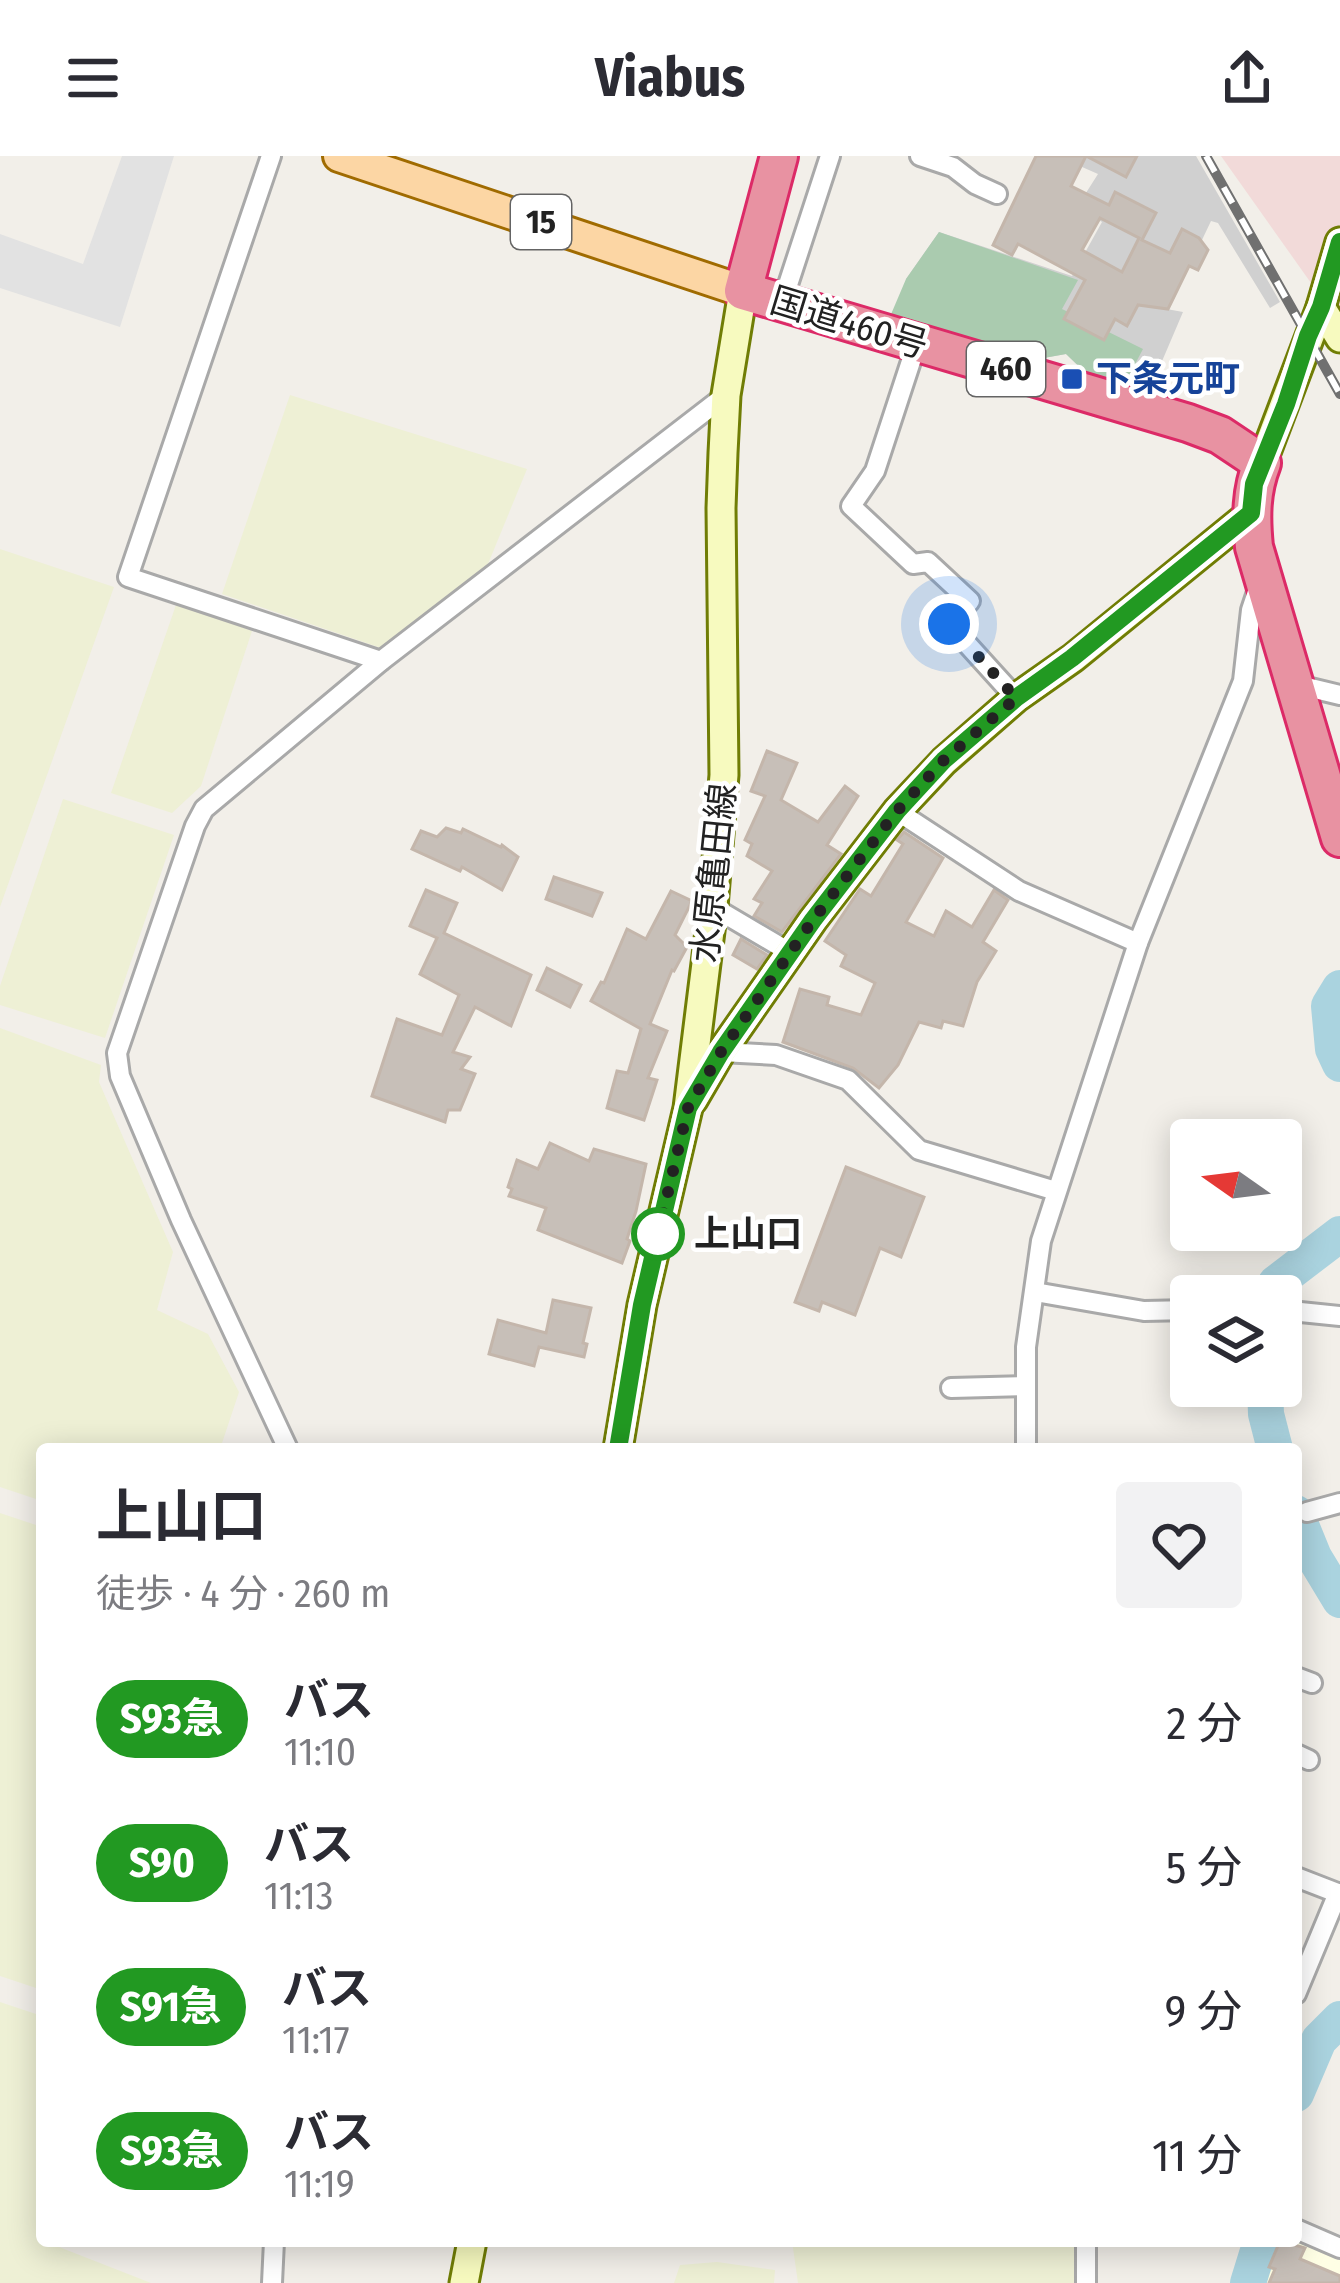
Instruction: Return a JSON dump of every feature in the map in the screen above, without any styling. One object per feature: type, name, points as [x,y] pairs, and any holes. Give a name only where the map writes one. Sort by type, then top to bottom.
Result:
[{"type":"highway","name":"国道460号","points":[[779,156],[743,291],[1188,423],[1220,436],[1262,463]]},
{"type":"highway","points":[[1262,463],[1251,513],[1254,547],[1340,838]]},
{"type":"main road","name":"15","points":[[339,156],[743,291]]},
{"type":"main road","points":[[1262,463],[1321,307],[1340,242]]},
{"type":"main road","name":"水原亀田線","points":[[619,1443],[642,1305],[688,1108],[713,907],[724,775],[721,508],[726,395],[743,291]]},
{"type":"main road","points":[[1321,307],[1340,338]]},
{"type":"main road","points":[[688,1108],[813,920],[897,811],[944,760],[1251,513]]},
{"type":"main road","points":[[464,2283],[471,2247]]},
{"type":"street","points":[[271,156],[128,577],[381,661]]},
{"type":"street","points":[[782,303],[830,156]]},
{"type":"street","points":[[920,156],[953,167],[997,194]]},
{"type":"street","points":[[917,344],[875,471],[851,506],[913,564],[928,562],[970,602],[949,624],[1016,698]]},
{"type":"street","points":[[285,1443],[120,1076],[117,1053],[195,826],[204,809],[381,661],[726,395]]},
{"type":"street","points":[[1026,1443],[1026,1347],[1041,1241],[1138,943],[1244,681],[1252,610],[1261,579]]},
{"type":"street","points":[[1294,684],[1340,695]]},
{"type":"street","points":[[897,811],[1019,891],[1138,943]]},
{"type":"street","points":[[713,907],[791,953]]},
{"type":"street","points":[[721,1052],[776,1055],[848,1080],[919,1150],[1057,1191]]},
{"type":"street","points":[[1035,1292],[1144,1311],[1170,1310]]},
{"type":"street","points":[[1302,1312],[1340,1316]]},
{"type":"street","points":[[951,1388],[1026,1386]]},
{"type":"street","points":[[1307,1512],[1340,1503]]},
{"type":"street","points":[[1302,1879],[1339,1894],[1302,1980]]},
{"type":"street","points":[[1302,2232],[1340,2248]]},
{"type":"street","points":[[272,2283],[274,2247]]},
{"type":"street","points":[[1086,2247],[1086,2283]]},
{"type":"shaded area","points":[[122,156],[174,156],[120,327],[0,288],[0,234],[83,264]]},
{"type":"shaded area","points":[[1057,156],[1196,156],[1280,302],[1270,308],[1218,223],[1211,221],[1174,299],[1162,298],[1161,308],[1183,312],[1148,394],[1093,380],[1066,354],[1027,361],[906,279],[939,232],[1072,276],[1102,222],[1077,207],[1098,174]]},
{"type":"shaded area","points":[[1221,156],[1340,156],[1340,324]]},
{"type":"shaded area","points":[[939,232],[1078,280],[1062,309],[1143,349],[1123,387],[1093,380],[1066,354],[1027,361],[889,319],[906,279]]},
{"type":"shaded area","points":[[290,395],[527,469],[488,564],[381,648],[222,594]]},
{"type":"shaded area","points":[[0,549],[114,587],[0,907]]},
{"type":"shaded area","points":[[177,602],[252,631],[201,786],[172,813],[111,793]]},
{"type":"shaded area","points":[[63,799],[174,835],[105,1038],[0,1005],[0,986]]},
{"type":"shaded area","points":[[0,1028],[101,1065],[99,1082],[173,1252],[157,1310],[208,1334],[239,1392],[222,1443],[36,1443],[36,1499],[0,1487]]},
{"type":"shaded area","points":[[0,1513],[36,1525],[36,1988],[0,1976]]},
{"type":"shaded area","points":[[0,2002],[36,2014],[36,2247],[59,2247],[151,2283],[0,2283]]},
{"type":"shaded area","points":[[1302,2237],[1340,2255],[1340,2283],[1261,2283],[1273,2247],[1302,2247]]},
{"type":"shaded area","points":[[793,2247],[1074,2247],[1076,2283],[798,2283]]},
{"type":"shaded area","points":[[717,2262],[775,2270],[774,2283],[674,2283],[680,2265]]},
{"type":"building","points":[[1036,156],[1086,156],[1071,186],[1109,205],[1115,192],[1156,213],[1142,240],[1170,253],[1182,229],[1199,238],[1208,250],[1198,270],[1189,266],[1168,309],[1138,305],[1127,326],[1115,319],[1104,340],[1064,319],[1085,280],[1018,244],[1012,255],[993,245]],"holes":[[[1100,218],[1139,238],[1122,272],[1082,250]]]},
{"type":"building","points":[[1086,156],[1137,156],[1126,177]]},
{"type":"building","points":[[767,751],[797,763],[781,800],[818,822],[845,786],[858,796],[827,845],[841,854],[782,932],[754,916],[762,903],[754,899],[772,871],[747,856],[752,844],[745,840],[765,796],[751,791]]},
{"type":"building","points":[[446,828],[461,833],[463,829],[518,857],[502,890],[462,867],[460,871],[412,849],[421,831],[437,837]]},
{"type":"building","points":[[904,832],[943,858],[906,922],[934,936],[946,911],[972,927],[994,890],[1008,900],[983,942],[996,951],[977,982],[963,1026],[943,1021],[941,1028],[919,1022],[898,1065],[879,1088],[853,1068],[783,1042],[800,989],[829,997],[827,1005],[861,1015],[875,983],[841,966],[846,955],[825,941],[860,889],[871,896],[903,844],[897,840]]},
{"type":"building","points":[[554,877],[602,893],[592,916],[546,899]]},
{"type":"building","points":[[426,890],[457,903],[444,933],[531,975],[511,1026],[475,1007],[453,1052],[470,1057],[461,1069],[475,1074],[460,1110],[448,1110],[445,1122],[372,1096],[397,1019],[442,1035],[459,995],[420,974],[437,938],[410,926]]},
{"type":"building","points":[[671,891],[692,901],[675,935],[687,947],[650,1024],[667,1031],[648,1078],[657,1080],[644,1120],[607,1108],[617,1071],[628,1073],[641,1029],[591,1001],[627,929],[646,939]]},
{"type":"building","points":[[741,939],[767,955],[757,969],[733,955]]},
{"type":"building","points":[[547,968],[581,985],[570,1007],[537,990]]},
{"type":"building","points":[[550,1143],[589,1161],[594,1149],[646,1164],[622,1263],[538,1230],[546,1208],[509,1196],[517,1160],[538,1169]]},
{"type":"building","points":[[846,1167],[924,1197],[901,1257],[880,1248],[855,1315],[822,1302],[819,1311],[795,1302]]},
{"type":"building","points":[[553,1300],[591,1308],[584,1357],[539,1347],[534,1366],[489,1354],[498,1320],[546,1333]]},
{"type":"building","points":[[1277,2247],[1301,2247],[1305,2248],[1300,2259],[1340,2276],[1340,2283],[1269,2283],[1275,2269],[1269,2267]]},
{"type":"waterway","points":[[1340,988],[1329,1006],[1333,1049],[1340,1064]]},
{"type":"waterway","points":[[1286,1275],[1340,1234]]},
{"type":"waterway","points":[[1266,1407],[1273,1443]]},
{"type":"waterway","points":[[1302,1528],[1340,1600]]},
{"type":"waterway","points":[[1302,2080],[1319,2040],[1340,2019]]},
{"type":"waterway","points":[[1248,2283],[1259,2247]]},
{"type":"railway","points":[[1206,156],[1340,394]]},
{"type":"bus line","name":"S93急","points":[[619,1443],[642,1305],[688,1108],[721,1052],[813,920],[897,811],[944,760],[1251,513],[1254,484],[1321,307],[1340,242]]},
{"type":"place","name":"下条元町","points":[[1072,379]]},
{"type":"place","name":"上山口","points":[[658,1234]]},
{"type":"route","points":[[658,1234],[688,1108],[721,1052],[897,811],[944,760],[1016,698],[949,624]]}]
